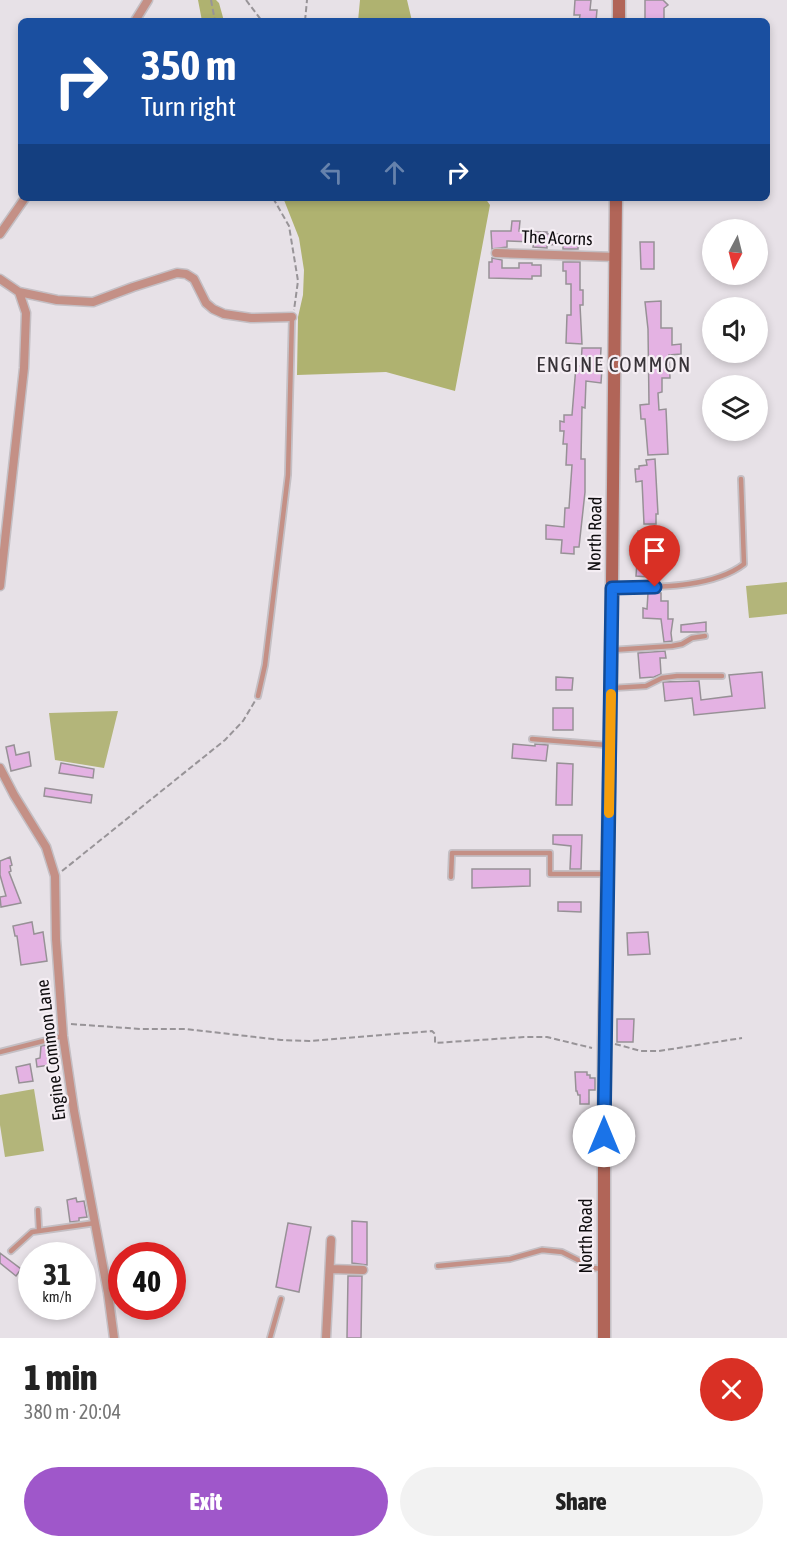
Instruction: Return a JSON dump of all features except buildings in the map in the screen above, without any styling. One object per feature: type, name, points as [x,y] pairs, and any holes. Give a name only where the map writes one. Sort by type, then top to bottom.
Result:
[{"type":"street","points":[[137,18],[148,0]]},
{"type":"street","points":[[619,0],[619,18]]},
{"type":"street","points":[[0,234],[23,201]]},
{"type":"street","name":"North Road","points":[[604,1338],[599,1045],[608,874],[616,201]]},
{"type":"street","name":"The Acorns","points":[[496,253],[616,256]]},
{"type":"street","points":[[0,279],[19,292],[57,300],[93,302],[166,276],[186,273],[194,279],[206,303],[224,314],[250,318],[292,317]]},
{"type":"street","points":[[0,586],[24,368],[26,313],[19,292]]},
{"type":"street","name":"Engine Common Lane","points":[[0,768],[46,846],[55,876],[56,939],[63,1036],[114,1338]]},
{"type":"street","points":[[326,1338],[331,1240]]},
{"type":"street","points":[[330,1269],[363,1270]]},
{"type":"lane","points":[[258,696],[288,475],[292,317]]},
{"type":"lane","points":[[612,588],[668,586],[710,580],[735,571],[744,564],[741,479]]},
{"type":"lane","points":[[612,650],[672,646],[682,644],[692,638],[705,636]]},
{"type":"lane","points":[[611,688],[646,686],[662,678],[677,676],[722,676]]},
{"type":"lane","points":[[532,739],[610,745]]},
{"type":"lane","points":[[451,877],[452,853],[550,853],[550,874],[608,874]]},
{"type":"lane","points":[[0,1052],[63,1036]]},
{"type":"lane","points":[[38,1210],[39,1230]]},
{"type":"lane","points":[[11,1251],[32,1232],[95,1223]]},
{"type":"lane","points":[[438,1266],[510,1259],[542,1250],[552,1250],[594,1268],[604,1269]]},
{"type":"lane","points":[[270,1338],[280,1299]]},
{"type":"path","points":[[211,0],[214,18]]},
{"type":"path","points":[[246,0],[260,18]]},
{"type":"path","points":[[305,18],[308,0]]},
{"type":"path","points":[[275,201],[289,226],[298,281],[292,317]]},
{"type":"path","points":[[55,876],[225,740],[243,721],[258,696]]},
{"type":"path","points":[[62,1023],[141,1029],[186,1029],[309,1041],[432,1031],[435,1034],[435,1043],[524,1036],[547,1037],[641,1051],[659,1051],[742,1038]]},
{"type":"green space","points":[[198,0],[216,0],[223,18],[201,18]]},
{"type":"green space","points":[[360,0],[407,0],[411,18],[358,18]]},
{"type":"green space","points":[[284,201],[487,201],[490,205],[455,391],[386,372],[297,375],[298,317],[303,295],[304,270],[299,238]]},
{"type":"green space","points":[[787,582],[787,614],[749,618],[746,586]]},
{"type":"green space","points":[[118,711],[104,768],[55,760],[49,713]]},
{"type":"green space","points":[[34,1089],[44,1151],[5,1157],[0,1125],[0,1095]]},
{"type":"slow traffic","points":[[609,813],[611,694]]},
{"type":"district","name":"ENGINE COMMON","points":[[614,365]]},
{"type":"route","points":[[604,1136],[612,588],[655,587]]}]
